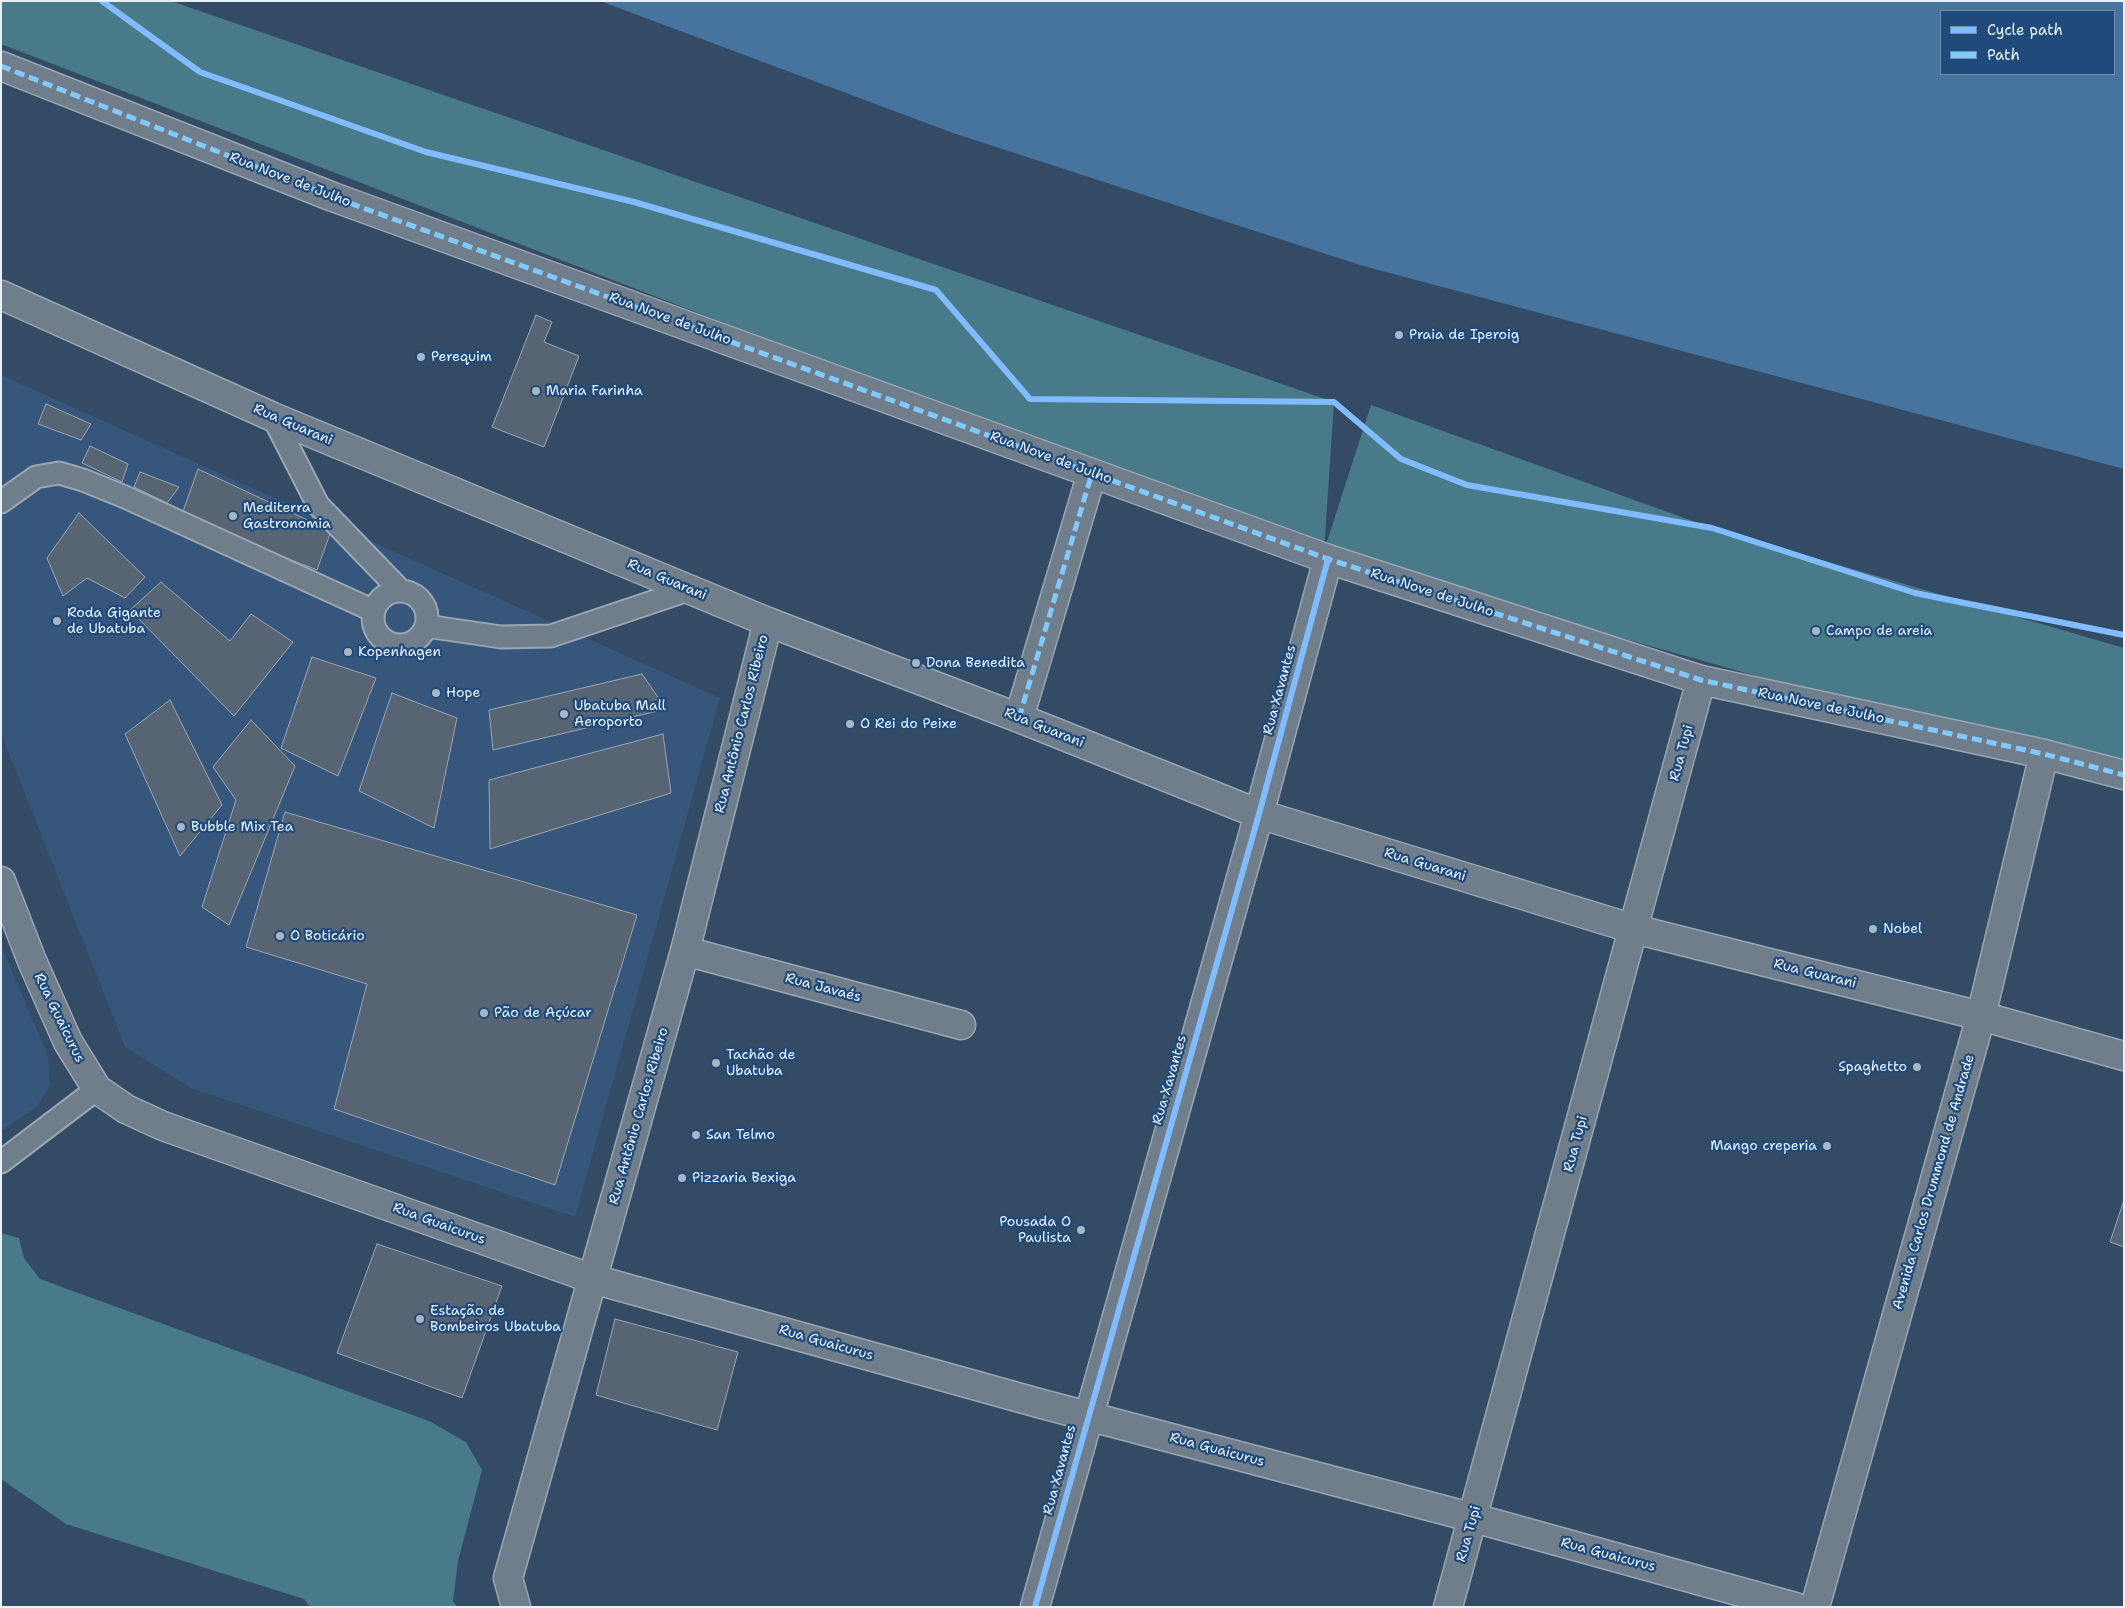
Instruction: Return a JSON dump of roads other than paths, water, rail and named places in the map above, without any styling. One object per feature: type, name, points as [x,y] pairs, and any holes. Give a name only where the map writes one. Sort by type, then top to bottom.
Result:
[{"type":"street","name":"Rua Nove de Julho","points":[[1,66],[333,197],[1328,559],[1701,680],[2044,754],[2124,776]]},
{"type":"street","name":"Rua Guarani","points":[[6,300],[273,417],[768,622],[1019,718],[1259,814],[1634,929],[1981,1016],[2124,1056]]},
{"type":"street","points":[[1019,718],[1092,473]]},
{"type":"street","name":"Rua Xavantes","points":[[1035,1607],[1259,814],[1328,559]]},
{"type":"street","name":"Rua Antônio Carlos Ribeiro","points":[[516,1607],[508,1578],[685,951],[768,622]]},
{"type":"street","name":"Rua Tupi","points":[[1448,1607],[1474,1518],[1701,680]]},
{"type":"street","name":"Avenida Carlos Drummond de Andrade","points":[[1815,1607],[1981,1016],[2044,754]]},
{"type":"street","name":"Rua Guaicurus","points":[[1,881],[32,961],[68,1042],[97,1089],[126,1109],[164,1126],[593,1279],[1088,1416],[1474,1518],[1795,1607]]},
{"type":"street","name":"Rua Javaés","points":[[685,951],[961,1025]]},
{"type":"lane","points":[[273,417],[318,505],[402,591],[413,595],[422,602],[426,614],[426,626],[420,636],[410,644],[398,645],[386,642],[377,634],[373,623],[374,611],[380,600],[389,593],[402,591]]},
{"type":"lane","points":[[1,502],[36,477],[59,473],[83,480],[374,611]]},
{"type":"lane","points":[[426,626],[501,638],[551,636],[691,589]]},
{"type":"lane","points":[[1,1162],[97,1089]]},
{"type":"place","name":"Praia de Iperoig","points":[[1399,335]]},
{"type":"place","name":"Perequim","points":[[421,357]]},
{"type":"place","name":"Maria Farinha","points":[[536,391]]},
{"type":"place","name":"Mediterra Gastronomia","points":[[233,516]]},
{"type":"place","name":"Roda Gigante de Ubatuba","points":[[57,621]]},
{"type":"place","name":"Campo de areia","points":[[1816,631]]},
{"type":"place","name":"Kopenhagen","points":[[348,652]]},
{"type":"place","name":"Dona Benedita","points":[[916,663]]},
{"type":"place","name":"Hope","points":[[436,693]]},
{"type":"place","name":"Ubatuba Mall Aeroporto","points":[[564,714]]},
{"type":"place","name":"O Rei do Peixe","points":[[850,724]]},
{"type":"place","name":"Bubble Mix Tea","points":[[181,827]]},
{"type":"place","name":"Nobel","points":[[1873,929]]},
{"type":"place","name":"O Boticário","points":[[280,936]]},
{"type":"place","name":"Pão de Açúcar","points":[[484,1013]]},
{"type":"place","name":"Tachão de Ubatuba","points":[[716,1063]]},
{"type":"place","name":"Spaghetto","points":[[1917,1067]]},
{"type":"place","name":"San Telmo","points":[[696,1135]]},
{"type":"place","name":"Mango creperia","points":[[1827,1146]]},
{"type":"place","name":"Pizzaria Bexiga","points":[[682,1178]]},
{"type":"place","name":"Pousada O Paulista","points":[[1081,1230]]},
{"type":"place","name":"Estação de Bombeiros Ubatuba","points":[[420,1319]]}]
